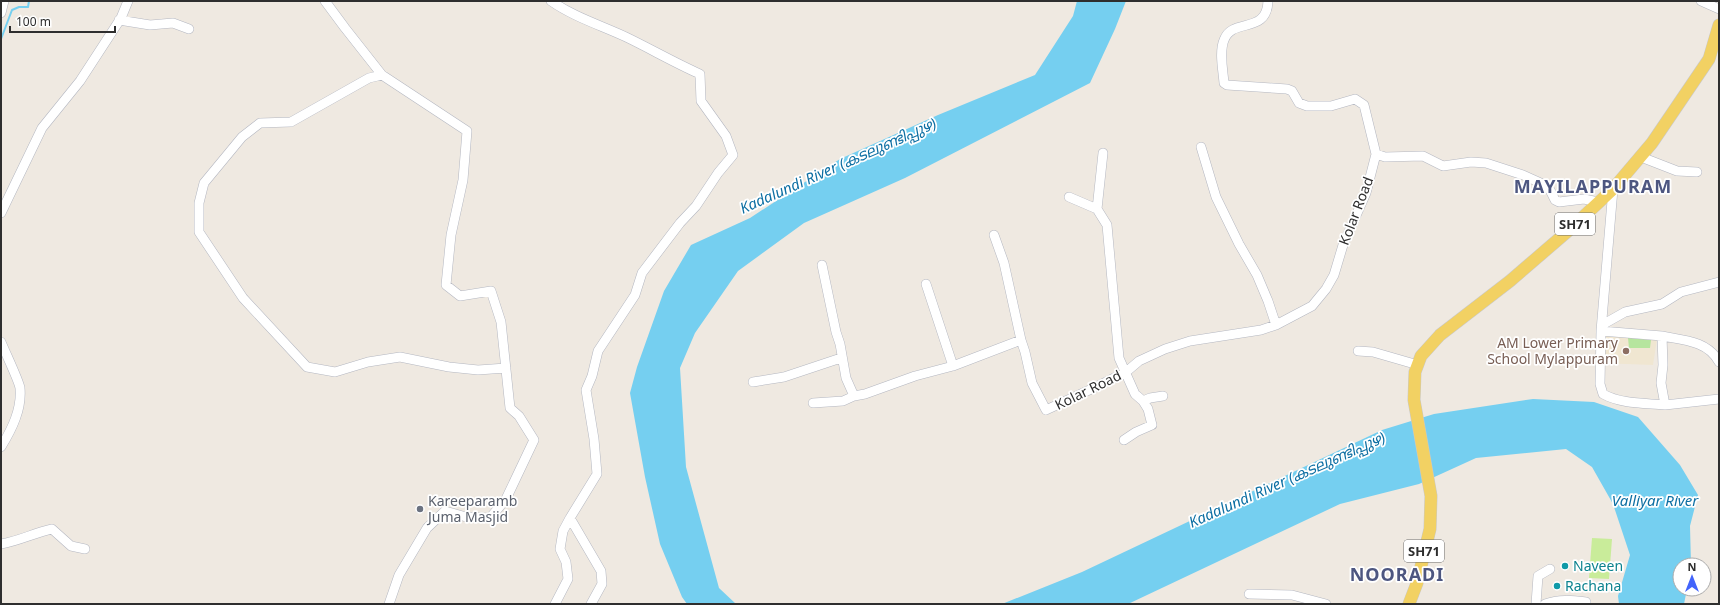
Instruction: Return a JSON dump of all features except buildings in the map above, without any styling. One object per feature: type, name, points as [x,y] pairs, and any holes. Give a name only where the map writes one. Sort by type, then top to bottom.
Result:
[{"type":"main road","name":"SH71","points":[[1409,604],[1417,584],[1430,529],[1431,496],[1414,400],[1415,372],[1421,356],[1440,335],[1510,281],[1613,189],[1641,157],[1709,59],[1719,25]]},
{"type":"street","points":[[1,13],[4,1]]},
{"type":"street","points":[[1,213],[42,128],[80,81],[119,20],[128,1]]},
{"type":"street","points":[[326,1],[382,75],[467,131],[463,180],[451,235],[446,285],[460,296],[491,291],[501,322],[510,408],[519,416],[534,440],[506,499],[490,518],[466,517],[444,510]]},
{"type":"street","points":[[551,1],[566,11],[700,74],[701,101],[726,136],[733,155],[718,172],[696,206],[680,223],[642,273],[635,295],[598,351],[592,376],[586,390],[594,439],[597,474],[563,531],[560,549],[566,562],[568,579],[556,604]]},
{"type":"street","points":[[1268,1],[1266,14],[1263,18],[1231,30],[1224,39],[1222,56],[1224,83],[1227,85],[1287,89],[1292,91],[1299,103],[1307,106],[1331,106],[1355,100],[1359,101],[1364,105],[1376,154],[1385,157],[1423,156],[1443,166],[1471,162],[1486,164],[1523,175],[1543,184],[1550,190],[1555,200],[1559,202],[1584,199],[1598,202]]},
{"type":"street","points":[[1701,1],[1719,9]]},
{"type":"street","points":[[119,20],[150,26],[173,23],[189,29]]},
{"type":"street","points":[[382,75],[368,78],[291,122],[260,123],[242,137],[204,183],[199,203],[199,232],[243,298],[307,367],[335,372],[368,362],[400,357],[456,368],[478,370],[506,368]]},
{"type":"street","points":[[1201,147],[1216,197],[1239,244],[1257,275],[1276,325]]},
{"type":"street","points":[[1097,209],[1103,152]]},
{"type":"street","name":"Kolar Road","points":[[1021,340],[1026,352],[1032,383],[1046,410],[1126,372],[1139,361],[1165,349],[1190,342],[1261,330],[1276,325],[1312,306],[1326,289],[1334,275],[1343,245],[1366,193],[1376,154]]},
{"type":"street","points":[[1641,157],[1677,171],[1697,172]]},
{"type":"street","points":[[1613,189],[1601,328],[1600,384],[1603,394],[1610,398],[1627,402],[1665,405],[1719,399]]},
{"type":"street","points":[[1069,197],[1097,209],[1107,225],[1119,358],[1135,394],[1143,401],[1148,409],[1152,425],[1136,432],[1124,440]]},
{"type":"street","points":[[813,404],[842,401],[854,396],[865,394],[915,376],[953,366],[1021,340],[1004,263],[994,234]]},
{"type":"street","points":[[822,265],[846,378],[854,396]]},
{"type":"street","points":[[1601,328],[1625,312],[1662,304],[1681,292],[1719,282]]},
{"type":"street","points":[[926,284],[953,366]]},
{"type":"street","points":[[1601,328],[1662,336],[1702,344],[1717,357],[1719,362]]},
{"type":"street","points":[[1662,336],[1663,365],[1661,384],[1665,405]]},
{"type":"street","points":[[1,342],[20,387],[18,412],[10,432],[1,446]]},
{"type":"street","points":[[1358,351],[1373,352],[1418,365]]},
{"type":"street","points":[[753,382],[784,377],[842,358]]},
{"type":"street","points":[[1143,401],[1150,398],[1163,396]]},
{"type":"street","points":[[428,517],[441,514],[444,510]]},
{"type":"street","points":[[389,604],[399,575],[427,528],[444,510]]},
{"type":"street","points":[[570,518],[601,571],[602,584],[591,604]]},
{"type":"street","points":[[1,544],[14,542],[38,532],[52,529],[71,546],[85,549]]},
{"type":"street","points":[[1536,604],[1538,576],[1550,569]]},
{"type":"street","points":[[1249,594],[1292,595],[1326,604]]},
{"type":"street","points":[[1545,604],[1554,601],[1569,600],[1586,602]]},
{"type":"shaded area","name":"AM Lower Primary School Mylappuram","points":[[1597,333],[1657,339],[1653,365],[1598,363]]},
{"type":"green space","points":[[1628,338],[1651,340],[1650,348],[1629,348]]},
{"type":"green space","points":[[1592,538],[1612,539],[1609,579],[1589,578]]},
{"type":"water","name":"Kadalundi River (കടലുണ്ടിപ്പുഴ)","points":[[1077,1],[1126,1],[1090,83],[905,178],[804,223],[738,271],[695,333],[680,368],[686,467],[719,588],[736,604],[687,604],[682,597],[660,544],[645,477],[630,393],[637,367],[664,291],[691,245],[750,218],[840,159],[938,115],[1035,75],[1073,16]]},
{"type":"water","name":"Valliyar River","points":[[1533,399],[1594,402],[1638,417],[1680,465],[1698,495],[1690,526],[1691,557],[1672,557],[1672,597],[1685,597],[1684,604],[1619,604],[1618,596],[1630,555],[1613,504],[1592,467],[1566,449],[1476,458],[1419,484],[1340,504],[1128,604],[1002,604],[1082,572],[1382,430],[1434,414]]},
{"type":"waterway","points":[[1,39],[12,10],[19,7],[28,7],[29,1]]},
{"type":"place","name":"AM Lower Primary School Mylappuram","points":[[1626,351]]},
{"type":"place","name":"Kareeparamb Juma Masjid","points":[[420,509]]},
{"type":"place","name":"Naveen","points":[[1565,566]]},
{"type":"place","name":"Rachana","points":[[1557,586]]},
{"type":"district","name":"MAYILAPPURAM","points":[[1593,187]]},
{"type":"district","name":"NOORADI","points":[[1397,575]]}]
